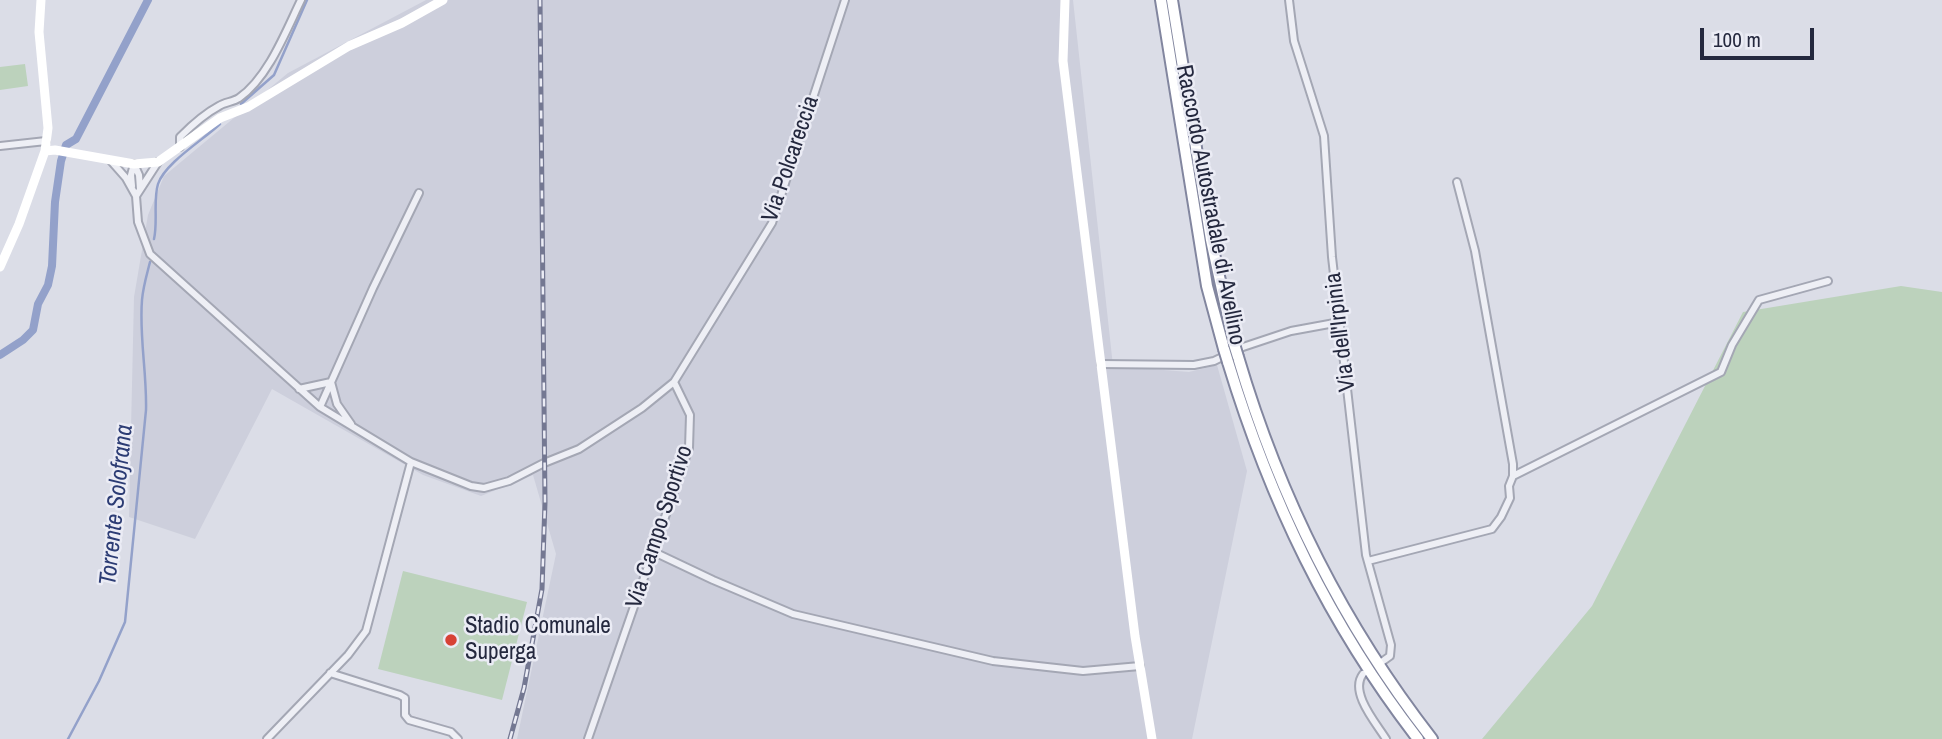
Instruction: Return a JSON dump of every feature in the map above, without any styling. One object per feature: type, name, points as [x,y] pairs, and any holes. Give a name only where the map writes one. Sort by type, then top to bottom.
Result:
[{"type":"highway","name":"Raccordo Autostradale di Avellino","points":[[1161,0],[1207,286],[1233,359],[1260,461],[1296,544],[1354,648],[1385,697],[1418,739]]},
{"type":"highway","name":"Raccordo Autostradale di Avellino","points":[[1172,0],[1229,346]]},
{"type":"highway","name":"Raccordo Autostradale di Avellino","points":[[1233,359],[1313,552],[1378,666],[1432,739]]},
{"type":"street","points":[[0,267],[49,147],[39,32],[41,0]]},
{"type":"street","points":[[180,147],[180,137],[200,118],[221,104],[239,98],[251,87],[281,42],[301,0]]},
{"type":"street","points":[[136,192],[158,162],[220,118],[248,107],[349,46],[402,23],[443,0]]},
{"type":"street","name":"Via Polcareccia","points":[[674,382],[772,223],[845,0]]},
{"type":"street","points":[[1065,0],[1063,61],[1140,666],[1152,739]]},
{"type":"street","name":"Via dell'Irpinia","points":[[1289,0],[1294,41],[1324,136],[1332,257],[1368,561],[1391,645],[1390,656],[1383,661]]},
{"type":"street","points":[[0,146],[49,147],[134,164],[158,162]]},
{"type":"street","points":[[111,161],[136,192]]},
{"type":"street","points":[[134,164],[131,175],[136,192],[138,222],[150,254],[320,407],[411,462],[471,486],[484,488],[509,481],[599,438],[651,402],[674,382]]},
{"type":"street","points":[[1368,561],[1492,529],[1510,498],[1513,464],[1475,251],[1457,182]]},
{"type":"street","points":[[320,407],[419,194]]},
{"type":"street","points":[[1513,476],[1721,372],[1732,345],[1759,300],[1828,281]]},
{"type":"street","points":[[1101,365],[1194,365],[1291,331],[1340,323]]},
{"type":"street","points":[[299,389],[331,382]]},
{"type":"street","points":[[331,382],[337,404],[353,428]]},
{"type":"street","name":"Via Campo Sportivo","points":[[588,739],[689,448],[690,415],[674,382]]},
{"type":"street","points":[[267,739],[366,631],[411,462]]},
{"type":"street","points":[[653,552],[793,614],[993,661],[1083,671],[1140,666]]},
{"type":"street","points":[[330,673],[400,695],[405,698],[405,715],[410,720],[452,732],[457,739]]},
{"type":"street","points":[[1363,674],[1359,680],[1359,689],[1386,739]]},
{"type":"shaded area","points":[[426,0],[1073,0],[1113,366],[1189,372],[1217,365],[1247,471],[1192,739],[517,739],[556,554],[533,475],[481,496],[423,475],[272,389],[195,539],[129,517],[134,297],[148,215],[164,176],[288,73]]},
{"type":"green space","points":[[25,64],[28,86],[0,90],[0,67]]},
{"type":"green space","points":[[1901,286],[1942,292],[1942,739],[1482,739],[1592,606],[1743,312]]},
{"type":"green space","name":"Stadio Comunale Superga","points":[[403,571],[527,602],[502,700],[378,669]]},
{"type":"waterway","name":"Torrente Solofrana","points":[[0,355],[33,330],[38,304],[48,285],[52,266],[55,202],[66,145],[76,139],[148,0]]},
{"type":"waterway","name":"Torrente Solofrana","points":[[241,104],[274,75],[307,0]]},
{"type":"waterway","name":"Torrente Solofrana","points":[[154,239],[157,190],[162,176],[176,160],[220,124]]},
{"type":"waterway","name":"Torrente Solofrana","points":[[68,739],[99,681],[125,622],[146,410],[141,314],[143,290],[150,262]]},
{"type":"railway","points":[[510,739],[524,688],[542,589],[545,502],[540,0]]},
{"type":"place","name":"Stadio Comunale Superga","points":[[451,640]]}]
